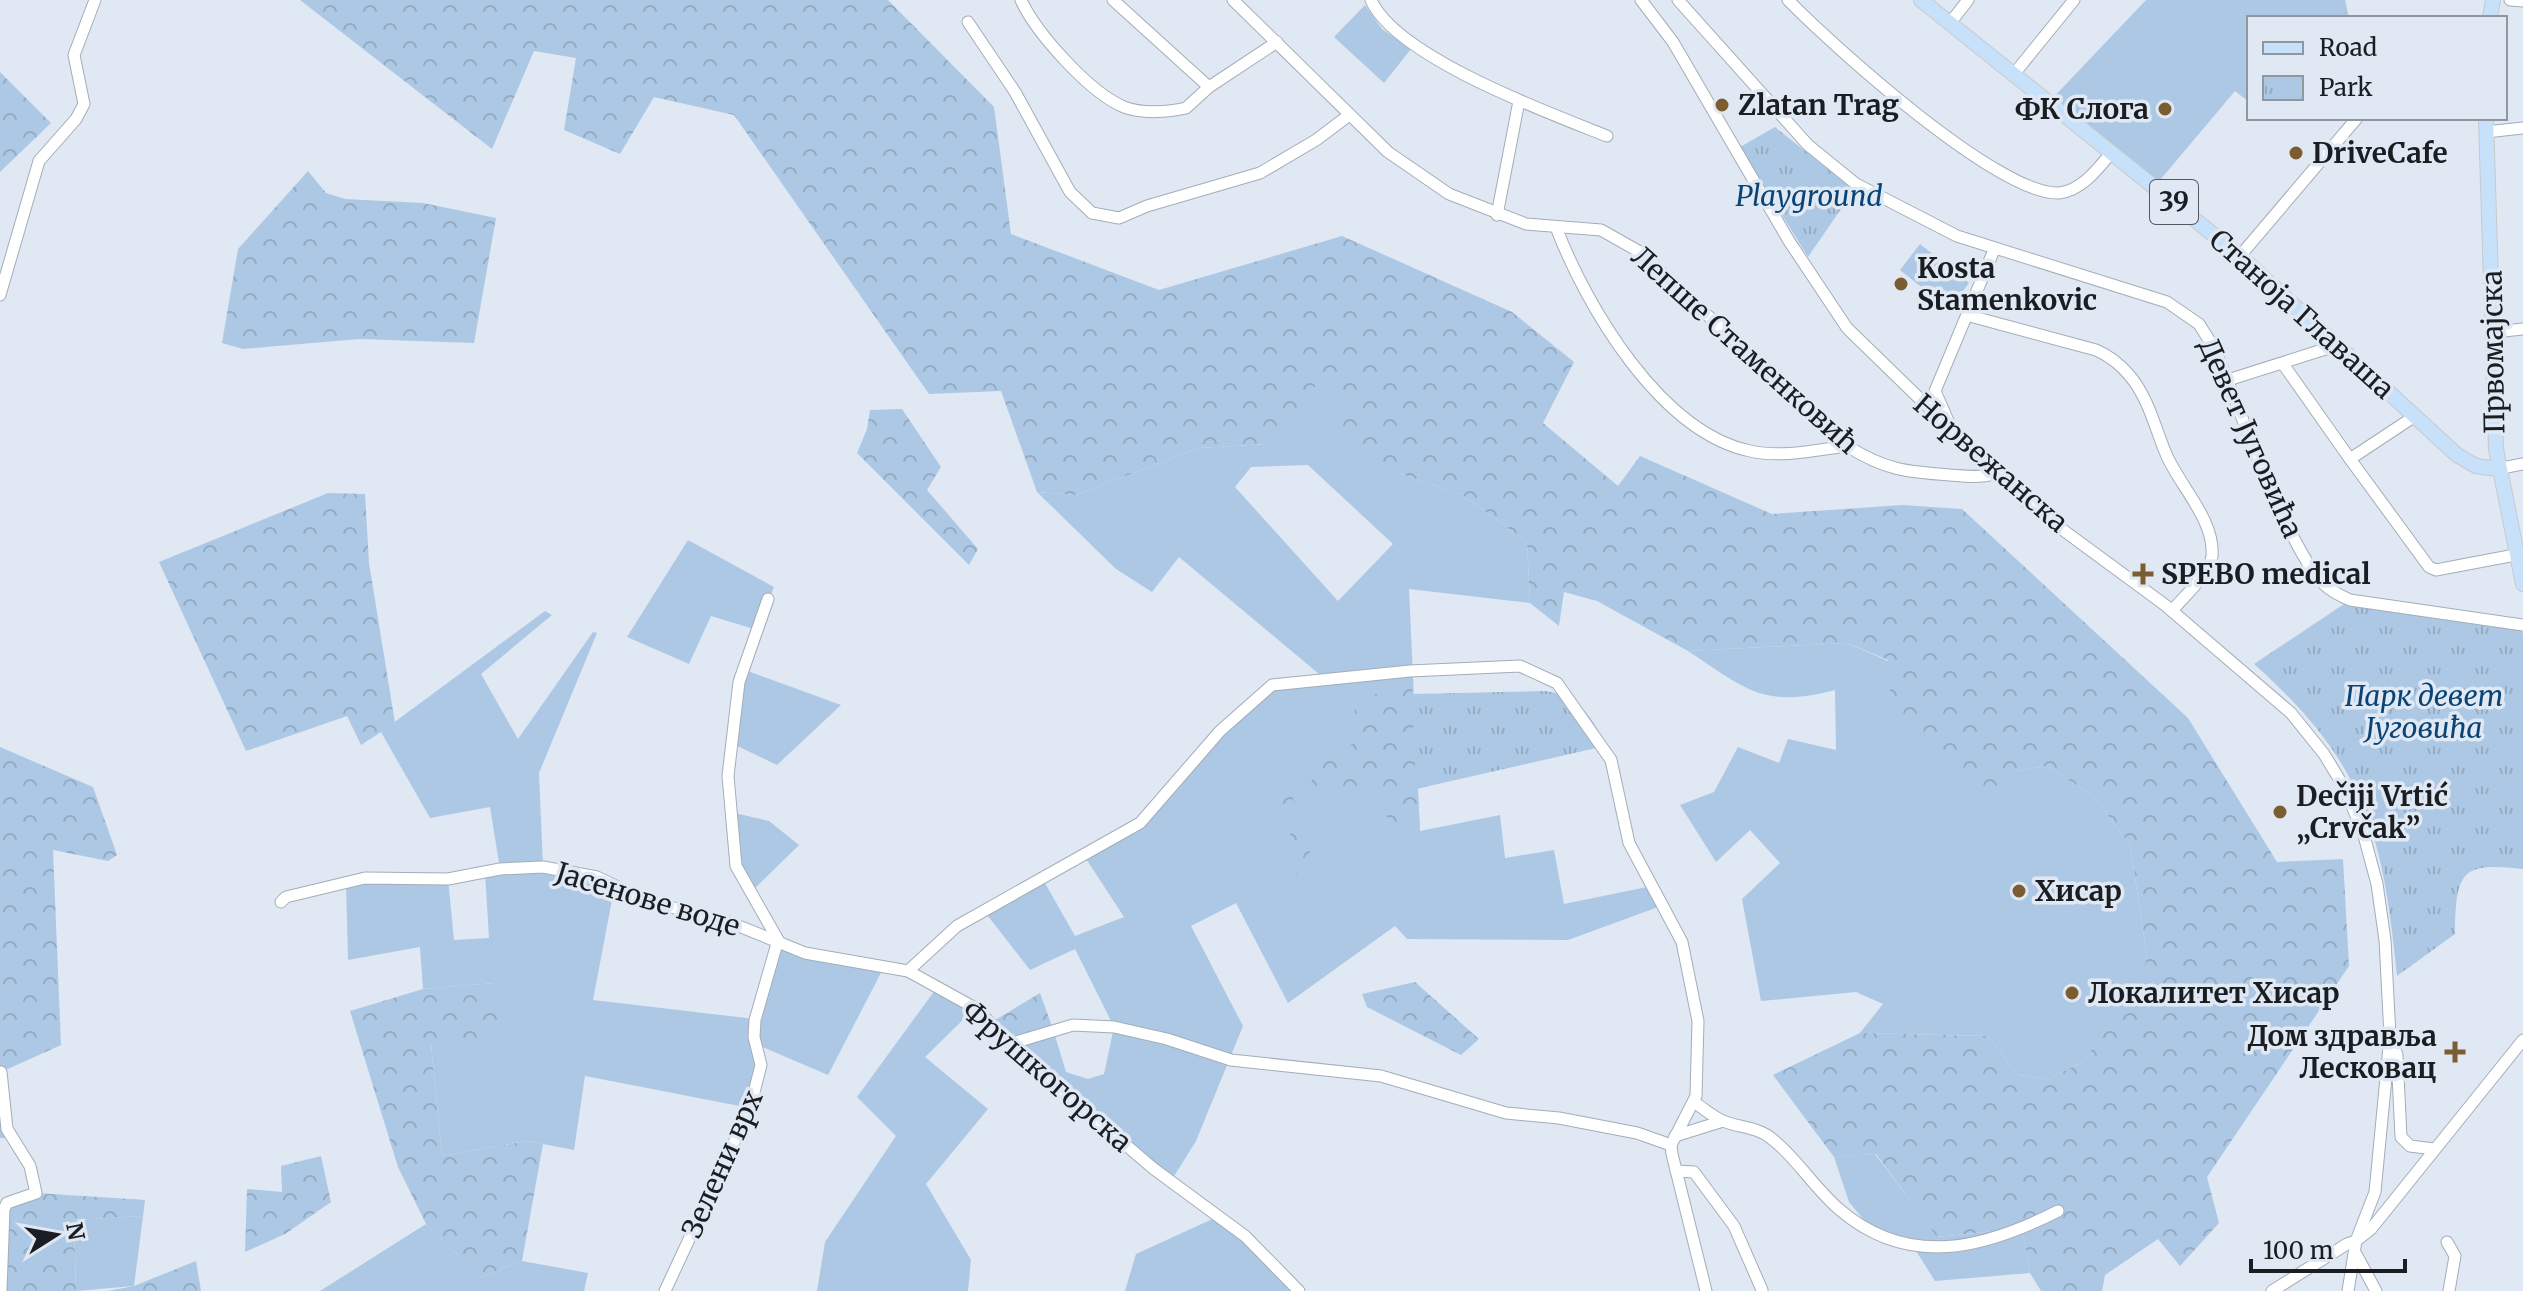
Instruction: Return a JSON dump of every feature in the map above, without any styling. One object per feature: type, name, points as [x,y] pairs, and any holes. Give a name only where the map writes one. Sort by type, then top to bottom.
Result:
[{"type":"main road","name":"Станоја Главаша","points":[[1921,0],[2240,256],[2464,460],[2486,469],[2497,469]]},
{"type":"main road","name":"Првомајска","points":[[2486,125],[2497,469],[2523,584]]},
{"type":"street","points":[[0,295],[33,174],[39,161],[76,119],[84,104],[74,55],[95,0]]},
{"type":"street","points":[[1021,0],[1038,31],[1050,44],[1122,107],[1186,108],[1209,87],[1277,42]]},
{"type":"street","points":[[1113,0],[1209,87]]},
{"type":"street","name":"Лепше Стаменковић","points":[[1233,0],[1348,116],[1421,176],[1449,194],[1526,224],[1589,227],[1640,252],[1847,446],[1871,461],[1899,472],[1994,474]]},
{"type":"street","points":[[1371,0],[1378,14],[1398,34],[1519,101],[1607,136]]},
{"type":"street","name":"Норвежанска","points":[[1641,0],[1673,42],[1829,304],[1880,363],[2029,505],[2237,663],[2291,713],[2324,754],[2354,806],[2377,884],[2385,940],[2390,1036]]},
{"type":"street","name":"Девет Југовића","points":[[1678,0],[1828,163],[1884,201],[1994,250],[2145,294],[2178,308],[2205,333],[2295,535],[2313,572],[2330,591],[2350,600],[2523,625]]},
{"type":"street","points":[[1788,0],[1926,121],[1982,164],[2036,188],[2060,193],[2080,184],[2111,153]]},
{"type":"street","points":[[1950,23],[1968,0]]},
{"type":"street","points":[[2014,74],[2074,0]]},
{"type":"street","points":[[2510,0],[2523,1]]},
{"type":"street","points":[[968,22],[1015,92],[1065,185],[1078,203],[1104,218],[1119,218],[1147,206],[1260,173],[1316,140],[1348,116]]},
{"type":"street","points":[[1497,215],[1519,101]]},
{"type":"street","points":[[2240,256],[2355,120]]},
{"type":"street","points":[[2486,125],[2523,128]]},
{"type":"street","points":[[1556,227],[1621,348],[1648,384],[1676,411],[1719,440],[1747,451],[1792,453],[1847,446]]},
{"type":"street","points":[[1954,435],[1935,391],[1970,316],[1994,250]]},
{"type":"street","points":[[1970,316],[2096,350],[2109,355],[2131,376],[2150,412],[2171,465],[2202,519],[2210,546],[2210,561],[2172,611]]},
{"type":"street","points":[[2494,332],[2523,329]]},
{"type":"street","points":[[2228,380],[2338,345]]},
{"type":"street","points":[[2283,364],[2429,567],[2436,570],[2515,555]]},
{"type":"street","points":[[2350,459],[2415,416]]},
{"type":"street","points":[[2497,469],[2523,464]]},
{"type":"street","points":[[768,599],[739,682],[728,776],[736,866],[778,940]]},
{"type":"street","points":[[908,971],[957,926],[1140,823],[1220,731],[1272,685],[1410,671],[1520,666],[1557,683],[1611,760],[1629,843],[1682,942],[1698,1021],[1695,1103],[1673,1141],[1676,1171],[1706,1291]]},
{"type":"street","name":"Јасенове воде","points":[[281,902],[286,897],[365,878],[448,879],[500,869],[543,867],[597,877],[647,901],[729,922],[778,940]]},
{"type":"street","name":"Фрушкогорска","points":[[778,940],[805,953],[908,971],[975,1008],[1047,1078],[1154,1169],[1245,1236],[1299,1291]]},
{"type":"street","name":"Зелени врх","points":[[665,1291],[750,1108],[760,1077],[755,1020],[778,940]]},
{"type":"street","points":[[1013,1043],[1073,1025],[1114,1027],[1167,1039],[1231,1060],[1381,1076],[1506,1113],[1559,1118],[1673,1141],[1723,1121]]},
{"type":"street","points":[[2390,1036],[2397,1055],[2401,1137],[2410,1146],[2434,1149]]},
{"type":"street","points":[[2348,1291],[2356,1241],[2375,1192],[2390,1036]]},
{"type":"street","points":[[2272,1291],[2371,1229],[2523,1040]]},
{"type":"street","points":[[1,1072],[7,1129],[30,1166],[36,1193],[7,1203],[4,1209],[1,1291]]},
{"type":"street","points":[[1695,1103],[1723,1121],[1744,1125],[1772,1139],[1806,1179],[1841,1211],[1866,1229],[1906,1247],[1958,1244],[2015,1232],[2058,1211]]},
{"type":"street","points":[[1676,1171],[1694,1172],[1729,1218],[1762,1290]]},
{"type":"street","points":[[2447,1242],[2455,1256],[2449,1291]]},
{"type":"street","points":[[2356,1254],[2376,1291]]},
{"type":"green space","points":[[300,0],[888,0],[994,107],[1011,234],[1159,290],[1342,236],[1512,312],[1574,362],[1543,423],[1618,486],[1640,456],[1772,514],[1902,505],[1962,509],[2188,718],[2277,862],[2343,859],[2349,966],[2207,1177],[2219,1223],[2180,1266],[2158,1239],[2105,1275],[2102,1291],[2041,1291],[2030,1273],[2022,1228],[1937,1237],[1876,1154],[1834,1157],[1773,1075],[1860,1033],[1988,1036],[2018,1075],[2048,1079],[2082,1062],[2137,990],[2147,957],[2130,845],[2094,797],[2048,766],[2014,771],[1990,791],[1891,702],[1888,660],[1847,643],[1688,651],[1597,601],[1564,592],[1559,626],[1530,603],[1527,542],[1461,494],[1401,474],[1335,435],[1341,404],[1322,378],[1267,444],[1199,448],[1076,495],[1037,492],[1001,391],[929,394],[734,115],[654,97],[620,154],[564,130],[576,58],[534,51],[492,149]]},
{"type":"green space","name":"ФК Слога","points":[[2146,0],[2345,0],[2349,16],[2247,16],[2247,100],[2235,91],[2155,186],[2048,103]]},
{"type":"green space","points":[[1365,5],[1382,29],[1411,49],[1384,83],[1334,37]]},
{"type":"green space","points":[[0,72],[51,123],[0,172]]},
{"type":"green space","name":"Playground","points":[[1775,127],[1854,190],[1808,257],[1740,147]]},
{"type":"green space","points":[[308,171],[326,193],[345,199],[423,203],[496,218],[474,343],[359,339],[243,349],[222,343],[238,249]]},
{"type":"green space","points":[[1920,244],[1969,283],[1949,309],[1900,270]]},
{"type":"green space","points":[[1322,377],[1401,474],[1461,494],[1527,542],[1530,603],[1409,589],[1420,831],[1500,815],[1505,858],[1554,850],[1564,904],[1647,887],[1661,906],[1568,940],[1407,939],[1395,926],[1288,1003],[1236,903],[1191,926],[1243,1026],[1196,1141],[1171,1181],[1013,1043],[1053,1029],[1066,1072],[1088,1079],[1104,1074],[1114,1027],[1075,949],[1030,970],[984,911],[1041,876],[1075,936],[1124,917],[1083,854],[1140,823],[1220,731],[1272,685],[1325,679],[1179,557],[1152,592],[1116,569],[1037,492],[1076,495],[1199,448],[1266,444]],"holes":[[[1308,465],[1393,544],[1338,601],[1235,487],[1251,467]]]},
{"type":"green space","points":[[902,409],[941,467],[927,490],[978,549],[969,565],[857,453],[867,429],[870,410]]},
{"type":"green space","points":[[328,493],[365,494],[369,563],[395,723],[361,745],[347,716],[246,751],[159,562]]},
{"type":"green space","points":[[688,540],[774,587],[757,630],[711,616],[689,664],[627,637]]},
{"type":"green space","name":"Парк девет Југовића","points":[[2350,600],[2520,625],[2523,634],[2523,869],[2486,867],[2466,875],[2457,896],[2455,934],[2397,976],[2384,881],[2362,804],[2321,734],[2254,664]]},
{"type":"green space","points":[[545,611],[552,615],[481,674],[518,739],[593,632],[597,633],[539,773],[543,867],[615,884],[593,1000],[755,1019],[778,940],[805,953],[884,967],[828,1075],[758,1045],[761,1065],[750,1108],[585,1076],[574,1150],[527,1141],[442,1156],[431,1043],[494,983],[423,989],[420,947],[348,960],[346,882],[448,879],[454,940],[489,938],[485,872],[500,869],[490,807],[430,818],[381,732]]},
{"type":"green space","points":[[1847,643],[1888,661],[2014,771],[2048,766],[2094,797],[2130,845],[2147,957],[2138,990],[2082,1062],[2048,1079],[2018,1075],[1988,1036],[1860,1033],[1883,1004],[1856,992],[1761,1001],[1742,899],[1780,863],[1750,830],[1716,862],[1680,805],[1714,792],[1738,747],[1779,763],[1788,739],[1836,750],[1835,690],[1790,697],[1756,692],[1688,651]]},
{"type":"green space","points":[[742,669],[841,705],[777,765],[731,743]]},
{"type":"green space","points":[[1412,687],[1420,831],[1389,821],[1370,782],[1327,796],[1313,792],[1310,766],[1348,753],[1356,731],[1354,698]]},
{"type":"green space","points":[[1545,691],[1566,697],[1582,709],[1605,746],[1416,789],[1412,694]]},
{"type":"green space","points":[[0,747],[93,787],[117,855],[108,861],[53,850],[61,1045],[1,1072],[11,1138],[0,1138]]},
{"type":"green space","points":[[1283,778],[1299,815],[1317,877],[1300,884],[1285,844],[1292,831],[1280,797]]},
{"type":"green space","points":[[730,812],[769,821],[799,845],[749,894],[740,878]]},
{"type":"green space","points":[[1415,982],[1479,1039],[1461,1055],[1367,1007],[1362,994]]},
{"type":"green space","points":[[494,983],[500,1036],[431,1044],[442,1156],[527,1141],[543,1144],[522,1261],[481,1277],[426,1224],[398,1167],[350,1011],[423,989]]},
{"type":"green space","points":[[938,986],[975,1008],[925,1057],[988,1109],[926,1184],[971,1260],[968,1291],[817,1291],[825,1242],[896,1136],[857,1097]]},
{"type":"green space","points":[[1040,993],[1053,1029],[1013,1043],[992,1022]]},
{"type":"green space","points":[[1875,1154],[1938,1237],[2022,1228],[2030,1273],[1935,1281],[1911,1243],[1868,1225],[1849,1202],[1834,1157]]},
{"type":"green space","points":[[321,1156],[331,1202],[285,1234],[245,1252],[247,1189],[282,1192],[281,1166]]},
{"type":"green space","points":[[36,1193],[145,1200],[143,1216],[74,1220],[76,1291],[1,1291],[4,1209]]},
{"type":"green space","points":[[143,1216],[134,1286],[76,1291],[74,1220]]},
{"type":"green space","points":[[1219,1216],[1299,1291],[1125,1291],[1136,1254]]},
{"type":"green space","points":[[426,1224],[481,1277],[522,1261],[588,1273],[584,1291],[320,1291]]},
{"type":"green space","points":[[196,1261],[201,1291],[108,1291],[134,1286]]},
{"type":"place","name":"Zlatan Trag","points":[[1722,105]]},
{"type":"place","name":"ФК Слога","points":[[2165,109]]},
{"type":"place","name":"DriveCafe","points":[[2296,153]]},
{"type":"place","name":"Kosta Stamenkovic","points":[[1901,284]]},
{"type":"place","name":"SPEBO medical","points":[[2143,574]]},
{"type":"place","name":"Dečiji Vrtić „Crvčak”","points":[[2280,812]]},
{"type":"place","name":"Хисар","points":[[2019,891]]},
{"type":"place","name":"Локалитет Хисар","points":[[2072,993]]},
{"type":"place","name":"Дом здравља Лесковац","points":[[2455,1052]]}]
